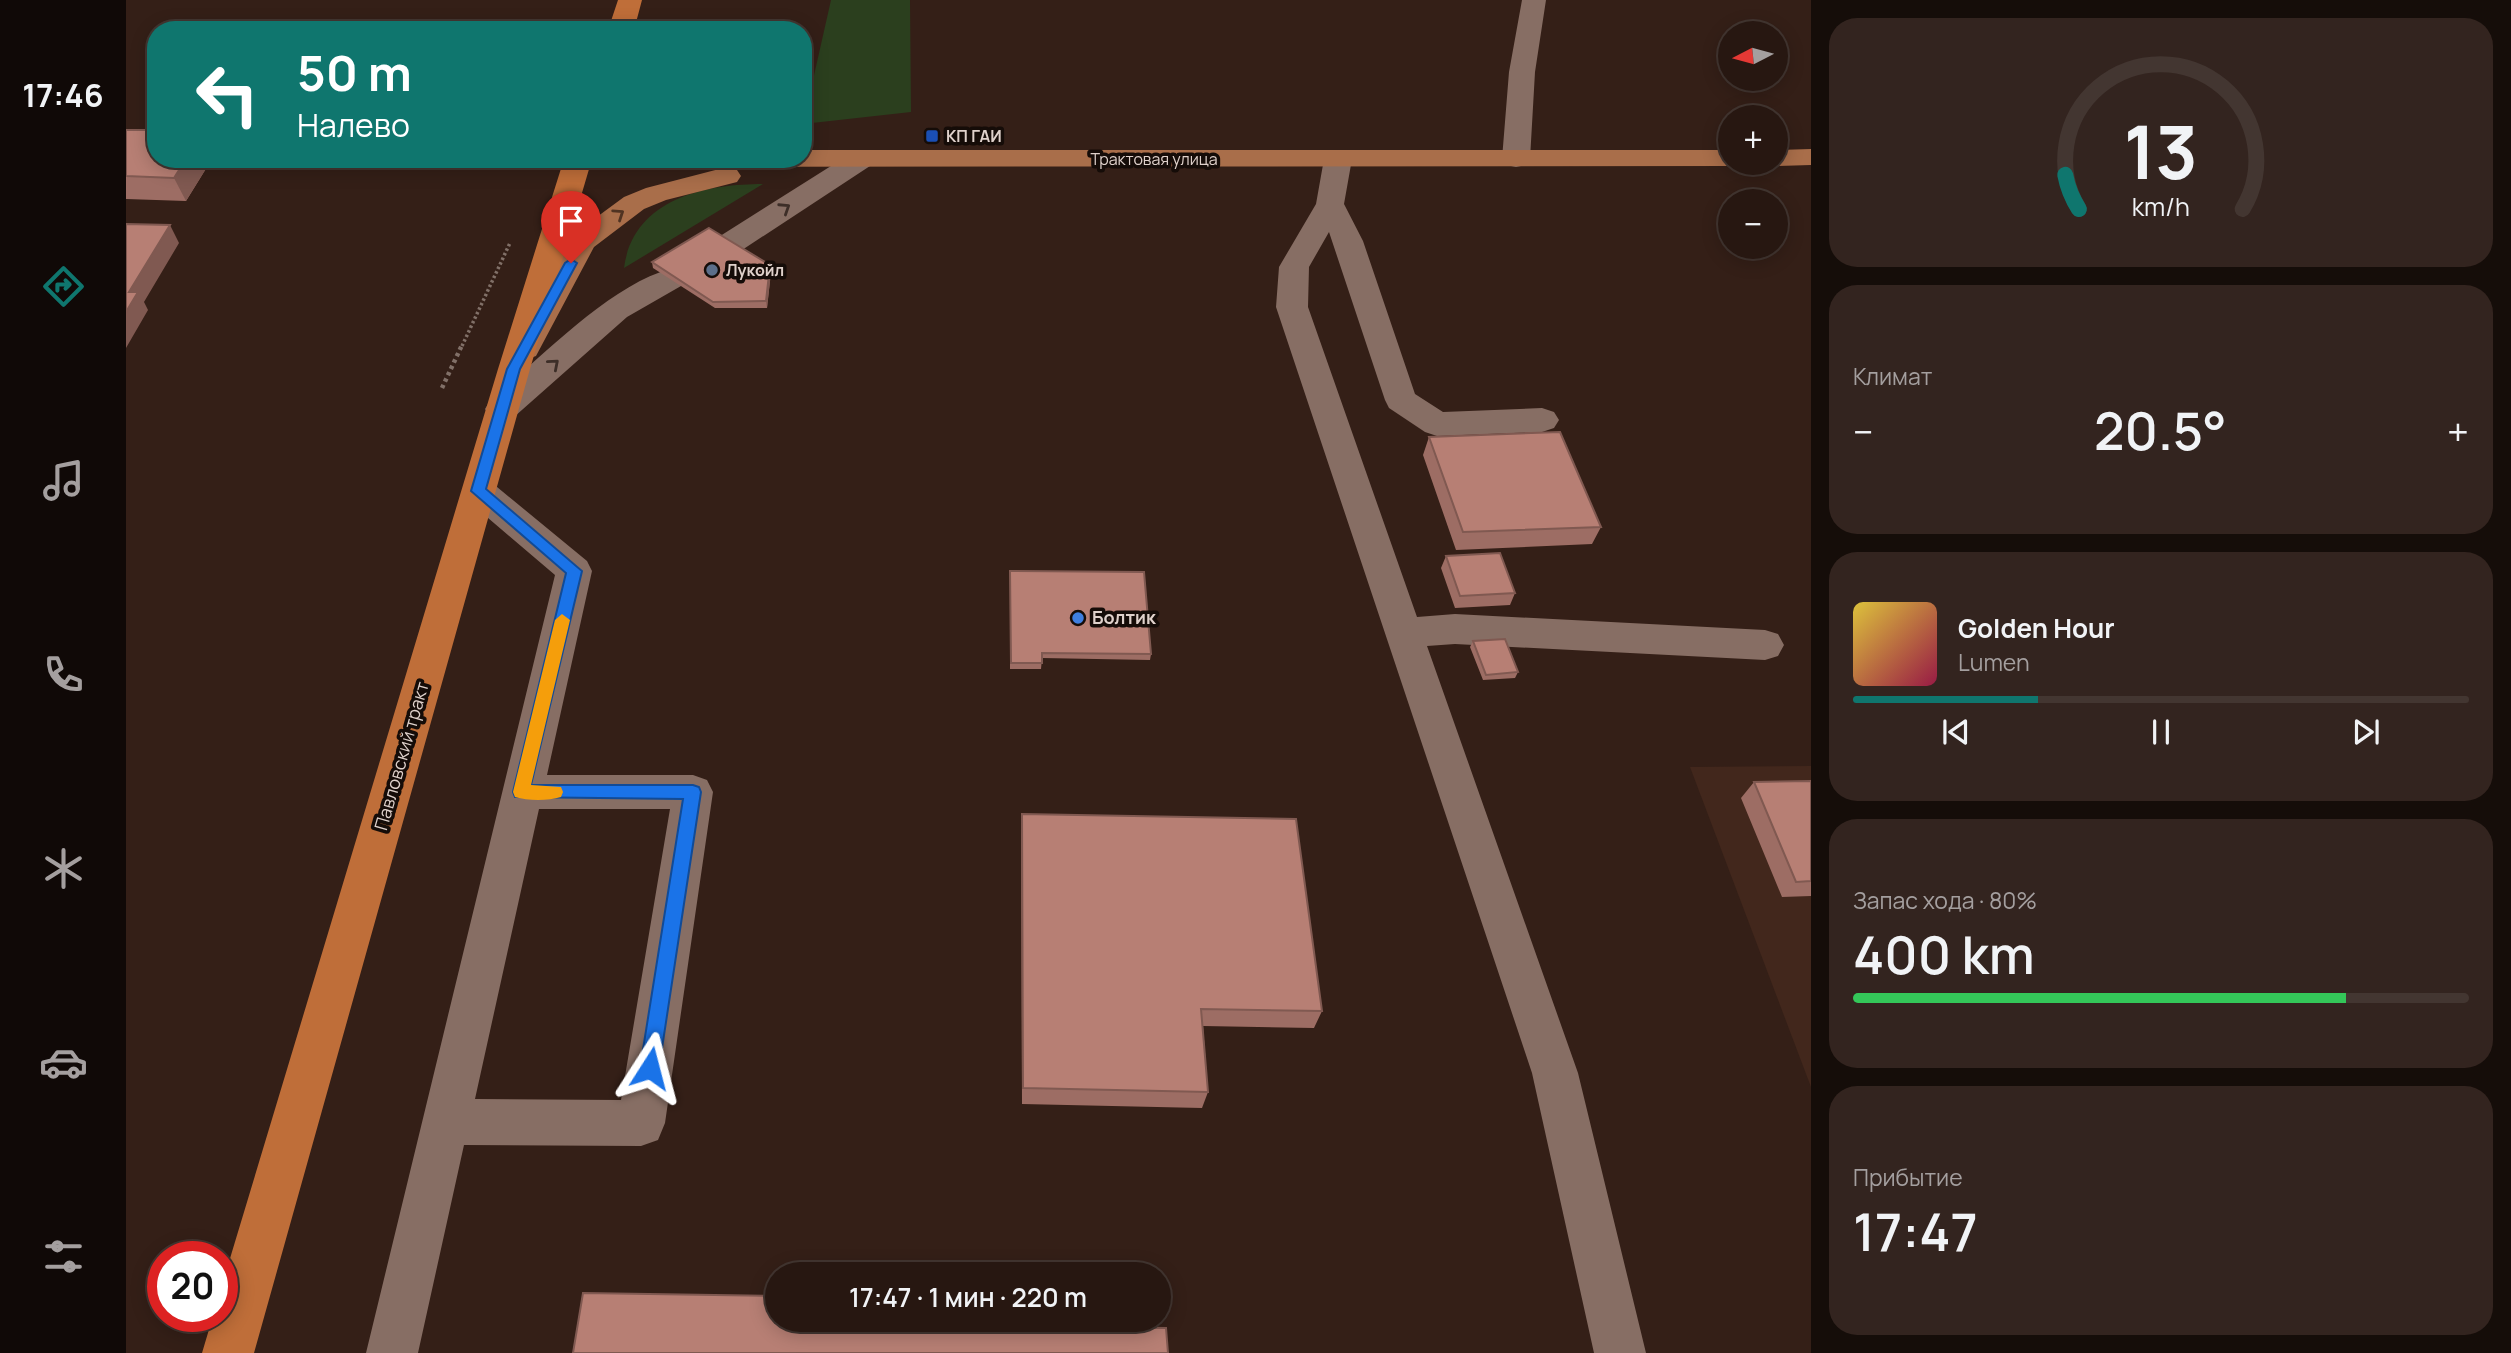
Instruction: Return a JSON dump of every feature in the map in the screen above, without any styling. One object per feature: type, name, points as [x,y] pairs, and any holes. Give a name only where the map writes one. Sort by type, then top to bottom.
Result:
[{"type":"highway","name":"Павловский тракт","points":[[228,1353],[502,409],[575,168]]},
{"type":"main road","points":[[1788,158],[1811,157]]},
{"type":"main road","name":"Трактовая улица","points":[[812,160],[1718,158]]},
{"type":"main road","points":[[514,369],[582,242],[607,222],[634,204],[684,186],[769,168]]},
{"type":"lane","points":[[1516,159],[1522,72],[1534,0]]},
{"type":"lane","points":[[1338,159],[1329,204],[1294,267],[1292,307],[1555,1073],[1620,1353]]},
{"type":"lane","points":[[728,245],[860,160]]},
{"type":"lane","points":[[1329,204],[1348,241],[1401,400],[1437,424],[1542,420]]},
{"type":"lane","points":[[502,409],[616,310],[670,279]]},
{"type":"lane","points":[[392,1353],[574,571],[478,491]]},
{"type":"lane","points":[[1404,634],[1455,629],[1765,645]]},
{"type":"lane","points":[[445,1122],[641,1123],[693,792],[521,792]]},
{"type":"path","points":[[442,388],[510,243]]},
{"type":"shaded area","points":[[1811,766],[1811,1087],[1690,767]]},
{"type":"green space","points":[[831,0],[910,0],[911,112],[812,123],[812,84]]},
{"type":"green space","points":[[763,184],[624,268],[630,245],[641,226],[657,211],[675,200],[718,187]]},
{"type":"building","points":[[126,130],[147,130],[147,168],[180,168],[174,178],[126,176]]},
{"type":"building","points":[[126,224],[170,225],[129,292],[138,292],[126,312]]},
{"type":"building","name":"Лукойл","points":[[709,228],[770,265],[766,301],[713,302],[652,262]]},
{"type":"building","points":[[1560,432],[1601,527],[1463,532],[1429,437]]},
{"type":"building","points":[[1500,553],[1515,593],[1460,596],[1446,556]]},
{"type":"building","name":"Болтик","points":[[1010,571],[1144,572],[1151,654],[1042,653],[1042,663],[1011,663]]},
{"type":"building","points":[[1505,639],[1518,672],[1486,675],[1473,641]]},
{"type":"building","points":[[1811,781],[1811,881],[1796,882],[1754,782]]},
{"type":"building","points":[[1022,814],[1296,819],[1322,1011],[1201,1009],[1208,1092],[1023,1088]]},
{"type":"building","points":[[583,1293],[765,1296],[765,1332],[1166,1332],[1168,1353],[573,1353]]},
{"type":"slow traffic","points":[[555,792],[521,792],[562,620]]},
{"type":"place","name":"КП ГАИ","points":[[932,136]]},
{"type":"place","name":"Лукойл","points":[[712,270]]},
{"type":"place","name":"Болтик","points":[[1078,618]]},
{"type":"route","points":[[571,263],[514,369],[478,491],[574,571],[521,792],[693,792],[650,1068]]}]
